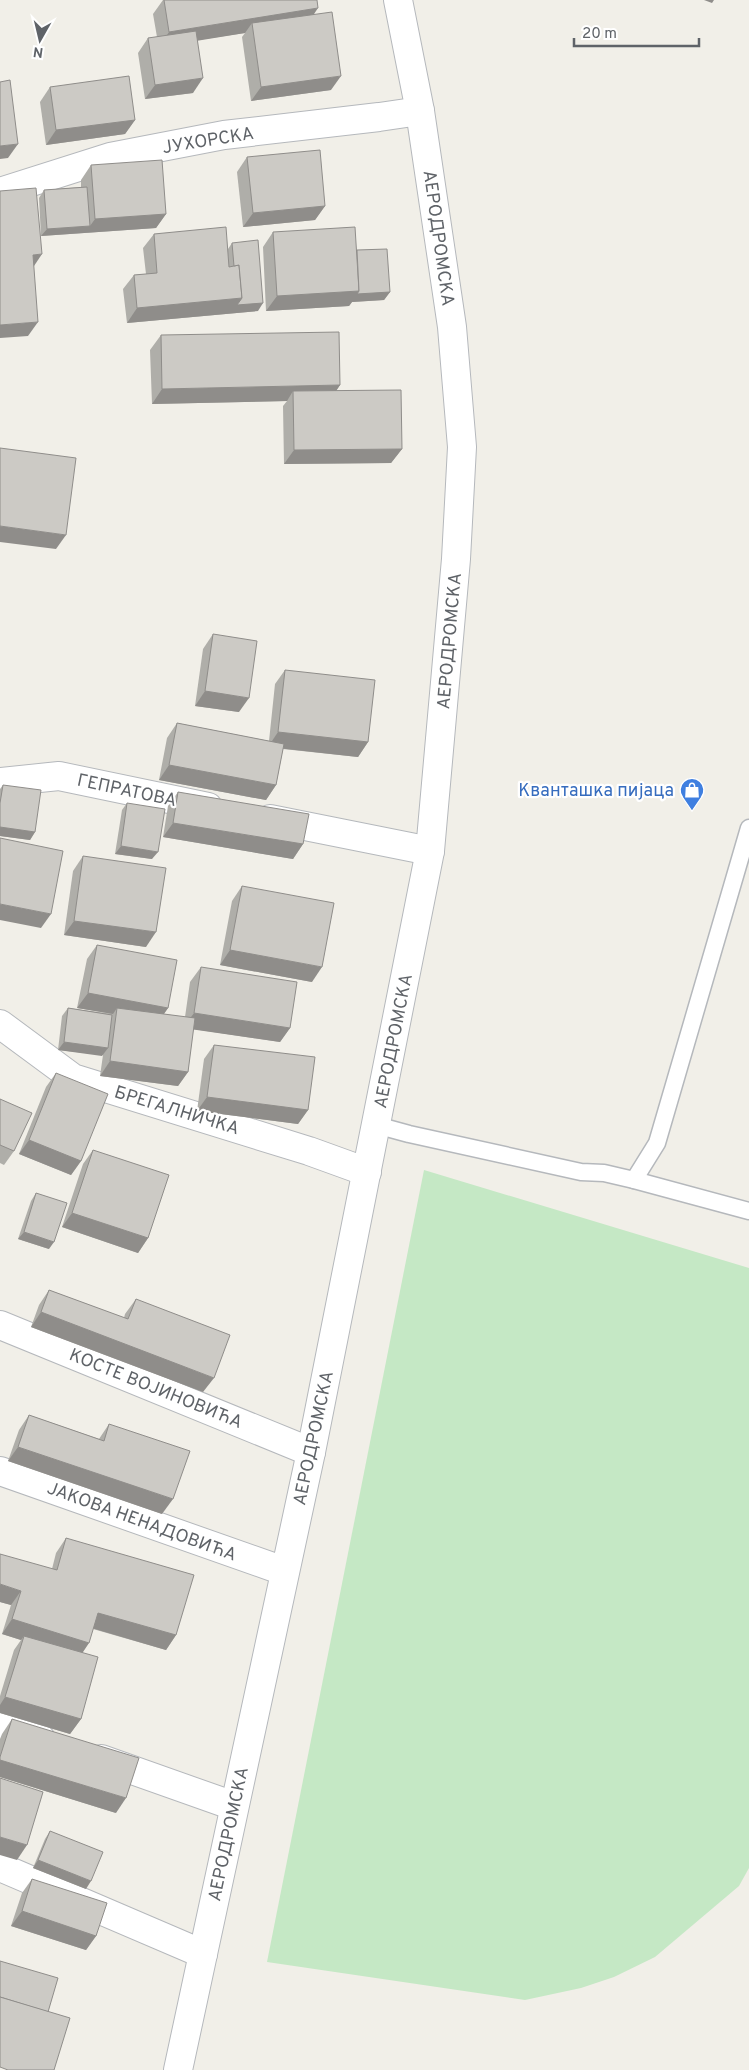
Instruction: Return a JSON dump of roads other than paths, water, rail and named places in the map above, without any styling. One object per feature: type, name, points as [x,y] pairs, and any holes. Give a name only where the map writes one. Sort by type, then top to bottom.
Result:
[{"type":"street","name":"АЕРОДРОМСКА","points":[[178,2070],[311,1452],[430,851],[456,559],[462,448],[452,327],[420,111],[398,0]]},
{"type":"street","name":"ЈУХОРСКА","points":[[0,192],[110,157],[224,135],[420,111]]},
{"type":"street","name":"ГЕПРАТОВА","points":[[0,782],[59,776],[430,851]]},
{"type":"street","name":"БРЕГАЛНИЧКА","points":[[0,1024],[72,1078],[309,1151],[367,1172]]},
{"type":"street","name":"КОСТЕ ВОЈИНОВИЋА","points":[[0,1325],[311,1452]]},
{"type":"street","name":"ЈАКОВА НЕНАДОВИЋА","points":[[0,1471],[284,1571]]},
{"type":"street","points":[[0,1725],[234,1806]]},
{"type":"street","points":[[0,1867],[203,1954]]},
{"type":"lane","points":[[634,1180],[657,1143],[749,828]]},
{"type":"lane","points":[[376,1125],[581,1172],[604,1173],[749,1211]]},
{"type":"place","name":"Кванташка пијаца","points":[[692,811]]}]
